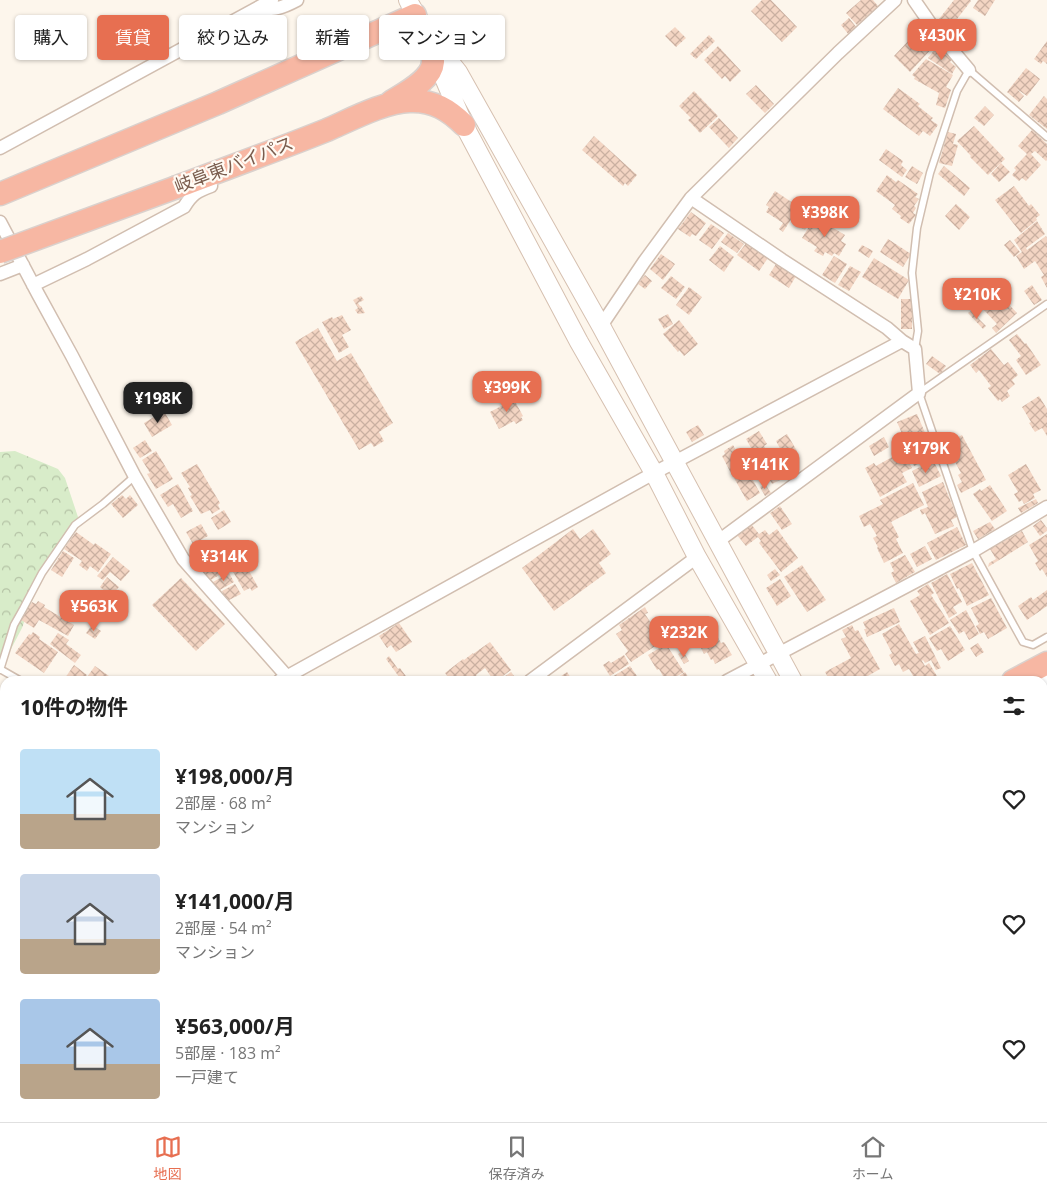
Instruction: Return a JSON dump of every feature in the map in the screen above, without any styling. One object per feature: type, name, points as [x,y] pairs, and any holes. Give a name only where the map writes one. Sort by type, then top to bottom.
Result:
[{"type":"highway","points":[[0,194],[218,103],[411,7]]},
{"type":"highway","points":[[381,107],[416,86],[427,75],[433,60]]},
{"type":"highway","name":"岐阜東バイパス","points":[[0,252],[180,197],[381,107],[408,101],[420,101],[444,108],[464,125]]},
{"type":"highway","points":[[1022,676],[1043,665]]},
{"type":"street","points":[[0,148],[256,5],[272,0]]},
{"type":"street","points":[[256,5],[278,9],[297,0]]},
{"type":"street","points":[[601,326],[644,262],[691,198],[838,53],[895,0]]},
{"type":"street","points":[[914,0],[932,26],[969,70]]},
{"type":"street","points":[[438,60],[464,125],[579,342],[654,473],[697,557],[765,676]]},
{"type":"street","points":[[448,60],[458,72],[601,326],[790,676]]},
{"type":"street","points":[[33,285],[87,259],[180,197]]},
{"type":"street","points":[[691,198],[782,260],[888,328],[902,341],[915,349],[918,393],[717,542]]},
{"type":"street","points":[[0,222],[135,476],[182,559],[283,676]]},
{"type":"street","points":[[0,274],[23,265]]},
{"type":"street","points":[[293,676],[654,473],[902,341]]},
{"type":"street","points":[[737,676],[973,551],[1047,507]]},
{"type":"street","points":[[537,676],[697,557]]},
{"type":"lane","points":[[915,349],[918,331],[912,273],[917,228],[930,173],[958,92],[969,70],[1047,137]]},
{"type":"lane","points":[[1047,304],[918,393],[973,551],[1023,642],[1033,644],[1047,637]]},
{"type":"lane","points":[[12,676],[0,669],[14,625],[42,573],[75,525],[135,476]]},
{"type":"green space","points":[[15,451],[58,469],[65,478],[79,520],[76,530],[54,553],[37,584],[22,628],[0,670],[0,452]]},
{"type":"building","points":[[762,0],[771,0],[797,27],[782,42],[751,11]]},
{"type":"building","points":[[861,0],[873,0],[878,6],[857,25],[846,13]]},
{"type":"building","points":[[954,0],[971,1],[950,28],[939,19]]},
{"type":"building","points":[[978,0],[995,0],[985,16],[973,8]]},
{"type":"building","points":[[849,18],[857,28],[849,35],[841,25]]},
{"type":"building","points":[[923,25],[937,43],[910,72],[894,56]]},
{"type":"building","points":[[675,27],[686,38],[676,47],[665,36]]},
{"type":"building","points":[[709,35],[715,41],[706,50],[702,46],[705,50],[696,59],[690,54]]},
{"type":"building","points":[[1047,41],[1047,64],[1043,61],[1041,64],[1034,59]]},
{"type":"building","points":[[718,46],[741,71],[730,82],[725,76],[722,79],[704,60]]},
{"type":"building","points":[[936,48],[952,59],[950,62],[956,67],[952,74],[928,58]]},
{"type":"building","points":[[926,59],[953,75],[946,87],[951,90],[945,108],[936,105],[939,93],[914,79],[915,77],[912,75]]},
{"type":"building","points":[[1026,68],[1040,79],[1027,96],[1017,89],[1024,96],[1019,102],[1007,92]]},
{"type":"building","points":[[756,85],[774,104],[765,113],[746,94]]},
{"type":"building","points":[[898,88],[920,104],[918,106],[933,118],[931,120],[938,125],[930,136],[923,131],[919,136],[883,109]]},
{"type":"building","points":[[694,91],[718,116],[700,133],[688,120],[691,118],[679,106]]},
{"type":"building","points":[[1044,96],[1047,99],[1047,129],[1029,115]]},
{"type":"building","points":[[985,106],[994,115],[984,126],[974,118]]},
{"type":"building","points":[[719,118],[738,138],[729,148],[709,127]]},
{"type":"building","points":[[974,126],[1005,159],[988,175],[957,141]]},
{"type":"building","points":[[1032,130],[1047,144],[1047,160],[1035,151],[1031,154],[1041,165],[1026,181],[1022,178],[1019,181],[1012,175],[1016,170],[1014,168],[1027,154],[1018,146]]},
{"type":"building","points":[[948,132],[956,134],[953,144],[958,145],[952,166],[939,163]]},
{"type":"building","points":[[594,136],[637,175],[628,186],[625,183],[623,186],[582,150]]},
{"type":"building","points":[[886,149],[903,161],[901,165],[907,170],[902,177],[879,160]]},
{"type":"building","points":[[1001,163],[1010,172],[999,182],[991,174]]},
{"type":"building","points":[[912,166],[923,173],[917,184],[905,177]]},
{"type":"building","points":[[944,166],[970,188],[964,196],[938,174]]},
{"type":"building","points":[[887,175],[918,194],[915,197],[919,199],[914,206],[916,208],[913,213],[916,215],[909,224],[892,209],[895,205],[876,191]]},
{"type":"building","points":[[1014,186],[1029,206],[1031,204],[1040,215],[1036,218],[1037,220],[1021,233],[995,200]]},
{"type":"building","points":[[775,191],[799,207],[783,232],[779,229],[783,223],[766,212],[769,207],[766,205]]},
{"type":"building","points":[[956,204],[970,217],[959,230],[945,216]]},
{"type":"building","points":[[801,207],[814,214],[805,230],[792,223]]},
{"type":"building","points":[[691,212],[706,223],[696,236],[692,234],[690,237],[678,229]]},
{"type":"building","points":[[815,217],[845,235],[841,241],[846,244],[839,256],[834,253],[832,256],[825,252],[823,256],[814,251],[817,247],[802,238]]},
{"type":"building","points":[[1037,221],[1045,234],[1026,248],[1027,250],[1046,236],[1047,288],[1041,277],[1044,275],[1035,261],[1024,269],[1016,256],[1022,252],[1014,240]]},
{"type":"building","points":[[711,224],[724,233],[712,249],[699,240]]},
{"type":"building","points":[[728,233],[744,244],[737,253],[721,242]]},
{"type":"building","points":[[888,239],[911,254],[903,267],[880,252]]},
{"type":"building","points":[[1010,240],[1020,252],[1014,257],[1004,245]]},
{"type":"building","points":[[747,242],[768,258],[759,271],[737,255]]},
{"type":"building","points":[[862,245],[873,251],[869,258],[858,251]]},
{"type":"building","points":[[720,246],[734,257],[724,272],[709,260]]},
{"type":"building","points":[[661,254],[675,264],[663,280],[650,269]]},
{"type":"building","points":[[834,256],[847,264],[835,283],[822,275]]},
{"type":"building","points":[[874,258],[909,280],[898,299],[862,277]]},
{"type":"building","points":[[776,264],[796,276],[789,288],[769,275]]},
{"type":"building","points":[[850,266],[861,272],[849,291],[838,285]]},
{"type":"building","points":[[645,275],[652,281],[645,289],[638,284]]},
{"type":"building","points":[[671,276],[685,287],[676,299],[661,288]]},
{"type":"building","points":[[984,278],[1017,313],[996,333],[992,328],[997,324],[968,293]]},
{"type":"building","points":[[1032,285],[1042,300],[1034,305],[1024,291]]},
{"type":"building","points":[[689,287],[702,297],[689,315],[676,305]]},
{"type":"building","points":[[966,294],[971,300],[962,308],[957,302]]},
{"type":"building","points":[[361,296],[364,300],[358,303],[365,313],[358,314],[355,310],[358,308],[353,300]]},
{"type":"building","points":[[901,299],[912,299],[912,329],[901,329]]},
{"type":"building","points":[[971,311],[986,326],[983,329],[968,313]]},
{"type":"building","points":[[668,314],[673,324],[664,329],[658,319]]},
{"type":"building","points":[[342,315],[351,330],[342,335],[349,347],[339,353],[322,322]]},
{"type":"building","points":[[679,320],[698,344],[684,356],[679,350],[678,352],[663,334]]},
{"type":"building","points":[[318,328],[337,361],[351,353],[393,423],[379,432],[384,441],[374,447],[371,443],[359,450],[295,342]]},
{"type":"building","points":[[1017,334],[1026,343],[1041,365],[1026,375],[1016,360],[1021,356],[1009,340]]},
{"type":"building","points":[[991,349],[1004,365],[1008,362],[1018,375],[1012,380],[1015,384],[1007,391],[1010,396],[1002,402],[1000,399],[998,401],[988,388],[991,386],[979,370],[976,373],[970,365]]},
{"type":"building","points":[[932,356],[946,366],[940,374],[926,364]]},
{"type":"building","points":[[511,394],[523,416],[521,417],[523,420],[516,424],[514,421],[499,429],[490,412],[505,404],[503,398]]},
{"type":"building","points":[[1039,396],[1047,409],[1047,436],[1042,428],[1035,432],[1022,407]]},
{"type":"building","points":[[164,411],[172,425],[152,437],[144,423]]},
{"type":"building","points":[[917,414],[929,442],[908,452],[897,422]]},
{"type":"building","points":[[698,425],[704,435],[692,442],[686,432]]},
{"type":"building","points":[[759,431],[767,444],[764,446],[769,454],[758,460],[746,439]]},
{"type":"building","points":[[787,434],[797,451],[795,454],[797,457],[793,459],[792,456],[790,457],[793,463],[789,465],[776,441]]},
{"type":"building","points":[[962,435],[986,480],[961,493],[957,485],[962,482],[958,475],[961,473],[943,445]]},
{"type":"building","points":[[884,437],[889,447],[874,456],[869,446]]},
{"type":"building","points":[[145,440],[152,451],[140,458],[133,448]]},
{"type":"building","points":[[930,444],[935,457],[914,466],[910,457],[914,455],[912,452]]},
{"type":"building","points":[[733,445],[744,464],[741,466],[743,471],[733,477],[722,456],[725,454],[724,451]]},
{"type":"building","points":[[156,451],[173,479],[156,489],[147,474],[150,473],[142,460]]},
{"type":"building","points":[[903,451],[912,468],[902,473],[907,482],[880,497],[865,468],[874,463],[876,466]]},
{"type":"building","points":[[774,458],[784,478],[772,484],[768,477],[764,479],[761,471],[764,470],[762,465]]},
{"type":"building","points":[[933,460],[941,476],[919,487],[912,471]]},
{"type":"building","points":[[197,464],[220,503],[218,505],[220,509],[212,514],[210,510],[201,514],[190,496],[192,495],[188,488],[190,487],[181,473]]},
{"type":"building","points":[[1026,464],[1041,490],[1033,494],[1035,498],[1024,504],[1022,500],[1019,502],[1014,494],[1018,492],[1008,475]]},
{"type":"building","points":[[748,471],[760,493],[747,501],[734,478]]},
{"type":"building","points":[[943,482],[957,517],[951,520],[954,526],[935,534],[925,513],[922,515],[920,510],[928,507],[922,492]]},
{"type":"building","points":[[913,483],[924,505],[891,522],[899,537],[896,539],[903,553],[884,563],[873,538],[877,536],[870,524],[864,527],[859,516],[883,504],[880,500]]},
{"type":"building","points":[[178,484],[193,511],[181,518],[173,504],[168,507],[160,495]]},
{"type":"building","points":[[765,484],[771,493],[765,496],[760,487]]},
{"type":"building","points":[[990,485],[1007,511],[992,521],[973,494]]},
{"type":"building","points":[[122,495],[126,499],[130,495],[138,505],[123,518],[111,504]]},
{"type":"building","points":[[1036,499],[1038,503],[1021,513],[1018,508]]},
{"type":"building","points":[[780,506],[792,524],[782,530],[770,513]]},
{"type":"building","points":[[224,510],[231,522],[218,530],[211,518]]},
{"type":"building","points":[[1041,520],[1047,531],[1040,536],[1033,526]]},
{"type":"building","points":[[990,522],[995,529],[978,539],[973,531]]},
{"type":"building","points":[[201,524],[208,536],[193,544],[186,532]]},
{"type":"building","points":[[751,524],[759,534],[765,530],[769,535],[777,529],[798,558],[781,572],[759,543],[761,541],[758,537],[746,546],[737,535]]},
{"type":"building","points":[[957,527],[966,545],[936,560],[927,543]]},
{"type":"building","points":[[573,529],[580,539],[593,529],[611,554],[599,563],[606,573],[554,611],[522,568]]},
{"type":"building","points":[[1022,531],[1028,542],[988,567],[989,563],[996,559],[990,549]]},
{"type":"building","points":[[76,532],[111,554],[98,572],[90,566],[87,571],[79,565],[82,561],[64,549]]},
{"type":"building","points":[[1047,534],[1047,577],[1035,563],[1038,561],[1029,545]]},
{"type":"building","points":[[228,542],[234,553],[225,558],[218,547]]},
{"type":"building","points":[[925,546],[932,559],[917,567],[910,554]]},
{"type":"building","points":[[217,549],[222,559],[200,571],[195,562]]},
{"type":"building","points":[[63,551],[74,558],[62,577],[51,570]]},
{"type":"building","points":[[237,555],[240,559],[242,558],[258,587],[252,591],[250,588],[244,591],[227,561]]},
{"type":"building","points":[[905,555],[915,572],[896,583],[891,573],[894,571],[890,563]]},
{"type":"building","points":[[113,557],[130,571],[121,581],[110,572],[103,580],[97,576]]},
{"type":"building","points":[[223,561],[228,570],[209,581],[204,571]]},
{"type":"building","points":[[972,563],[989,595],[967,606],[950,574]]},
{"type":"building","points":[[802,565],[826,600],[807,612],[784,577]]},
{"type":"building","points":[[775,569],[780,575],[771,581],[767,575]]},
{"type":"building","points":[[229,573],[234,582],[218,591],[213,582]]},
{"type":"building","points":[[947,574],[962,602],[953,607],[957,613],[949,618],[931,583]]},
{"type":"building","points":[[107,577],[119,587],[111,596],[100,587]]},
{"type":"building","points":[[181,578],[225,624],[196,651],[152,605]]},
{"type":"building","points":[[780,579],[791,596],[777,606],[766,588]]},
{"type":"building","points":[[235,584],[241,594],[227,601],[222,591]]},
{"type":"building","points":[[928,584],[934,593],[931,595],[949,623],[930,635],[910,601],[920,595],[917,591]]},
{"type":"building","points":[[1047,590],[1047,606],[1027,620],[1018,606],[1031,597],[1033,600]]},
{"type":"building","points":[[991,598],[1007,628],[988,639],[984,632],[980,634],[976,626],[979,624],[971,608]]},
{"type":"building","points":[[38,601],[45,605],[44,607],[74,625],[68,636],[39,620],[34,628],[21,620],[32,602],[36,604]]},
{"type":"building","points":[[645,607],[648,613],[645,614],[663,641],[631,662],[625,654],[628,651],[616,634],[622,630],[619,625]]},
{"type":"building","points":[[894,608],[900,622],[867,637],[863,622]]},
{"type":"building","points":[[966,610],[979,634],[969,640],[964,631],[959,634],[950,620]]},
{"type":"building","points":[[399,623],[412,642],[396,652],[391,645],[387,648],[379,636]]},
{"type":"building","points":[[899,624],[916,654],[919,653],[913,642],[925,636],[941,668],[936,670],[931,660],[925,663],[922,661],[925,666],[929,663],[937,676],[913,676],[909,669],[903,672],[899,664],[895,666],[889,655],[892,653],[882,634]]},
{"type":"building","points":[[92,625],[101,631],[95,639],[86,633]]},
{"type":"building","points":[[852,625],[855,631],[858,630],[880,669],[868,676],[827,676],[825,672],[851,658],[841,639],[846,637],[842,630]]},
{"type":"building","points":[[950,626],[965,650],[948,661],[941,649],[937,651],[929,638]]},
{"type":"building","points":[[713,629],[721,643],[724,642],[732,655],[715,664],[707,652],[704,654],[696,638]]},
{"type":"building","points":[[33,632],[40,637],[39,639],[58,652],[44,673],[15,653],[29,634],[31,635]]},
{"type":"building","points":[[58,633],[69,640],[66,644],[81,655],[75,663],[50,644]]},
{"type":"building","points":[[490,642],[511,670],[503,676],[491,676],[485,668],[477,676],[447,676],[445,673]]},
{"type":"building","points":[[978,643],[984,652],[976,657],[970,648]]},
{"type":"building","points":[[666,644],[684,672],[677,676],[663,676],[648,655]]},
{"type":"building","points":[[683,651],[689,661],[684,664],[678,654]]},
{"type":"building","points":[[624,655],[629,664],[610,676],[603,665],[609,661],[611,663]]},
{"type":"building","points":[[389,656],[406,676],[398,676],[386,659]]},
{"type":"building","points":[[74,665],[87,675],[86,676],[66,676]]},
{"type":"building","points":[[95,666],[109,676],[88,676]]},
{"type":"building","points":[[630,666],[637,676],[614,676]]},
{"type":"building","points":[[511,672],[514,676],[505,676]]},
{"type":"building","points":[[567,672],[570,676],[561,676]]},
{"type":"building","points":[[685,672],[688,676],[679,676]]}]
